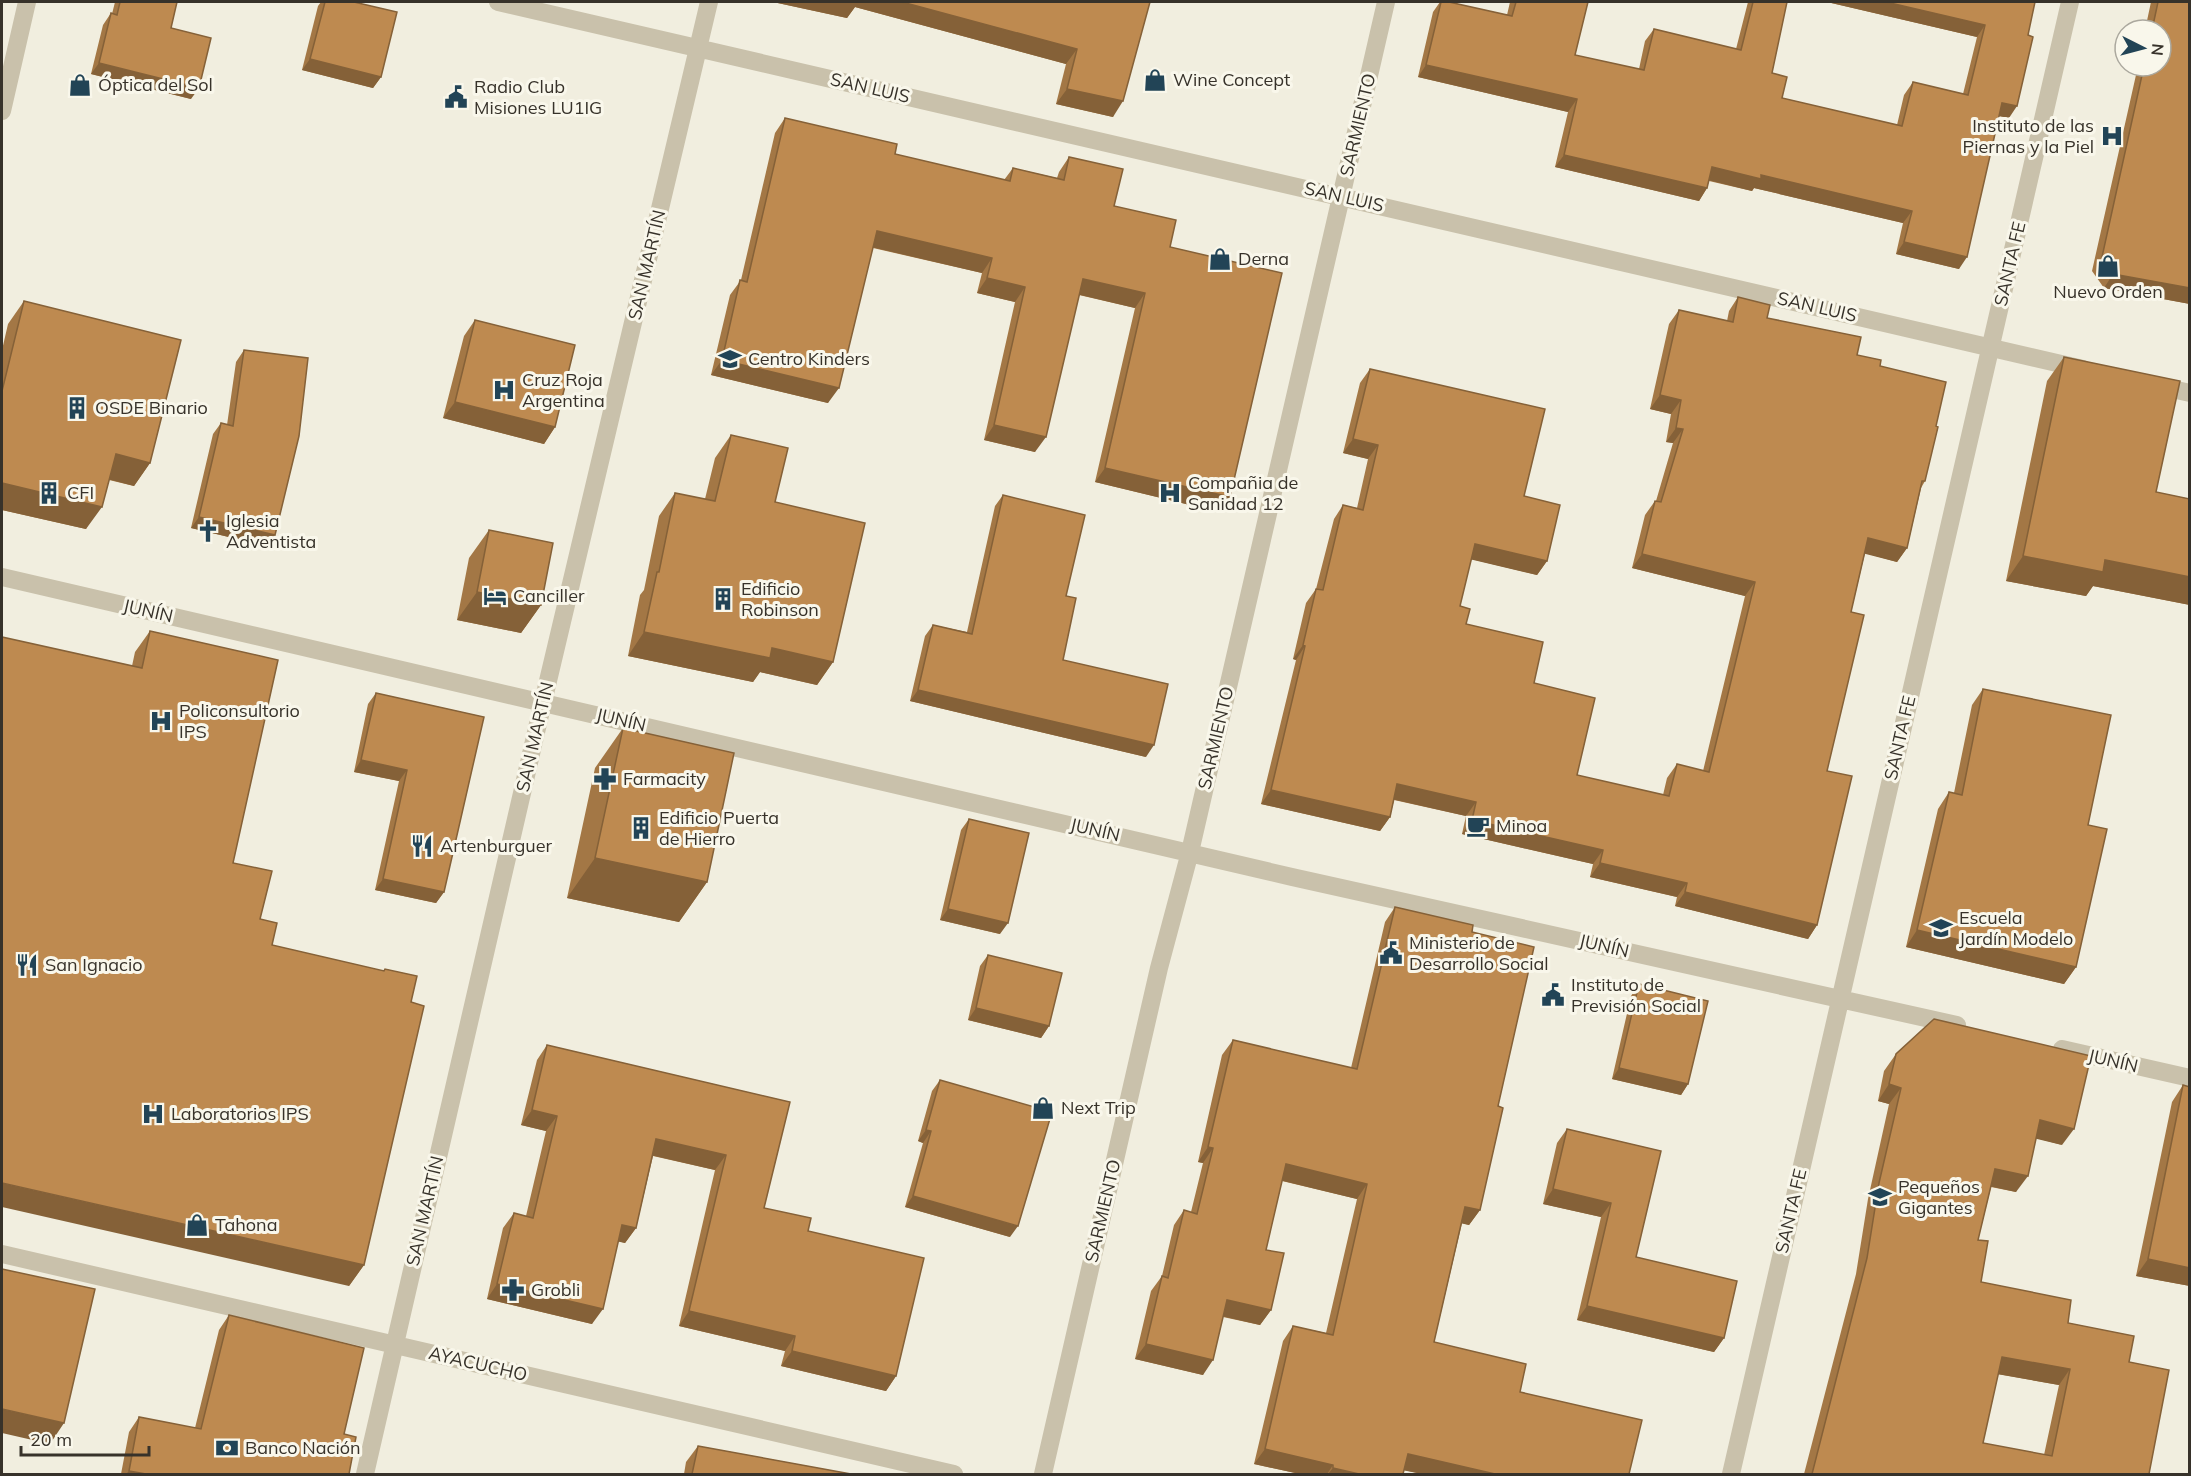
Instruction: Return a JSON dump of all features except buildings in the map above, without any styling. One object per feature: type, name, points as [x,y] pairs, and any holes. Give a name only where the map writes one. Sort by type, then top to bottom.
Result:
[{"type":"street","points":[[2,111],[27,2]]},
{"type":"street","name":"SAN LUIS","points":[[498,2],[2096,372]]},
{"type":"street","name":"SAN MARTÍN","points":[[365,1474],[543,702],[709,2]]},
{"type":"street","name":"SARMIENTO","points":[[1043,1474],[1159,968],[1190,852],[1386,2]]},
{"type":"street","name":"SANTA FE","points":[[1731,1474],[2070,2]]},
{"type":"street","points":[[2143,382],[2190,393]]},
{"type":"street","name":"JUNÍN","points":[[2,577],[1190,852],[1979,1031]]},
{"type":"street","name":"JUNÍN","points":[[2049,1046],[2190,1078]]},
{"type":"street","name":"AYACUCHO","points":[[2,1254],[954,1474]]},
{"type":"place","name":"Wine Concept","points":[[1155,80]]},
{"type":"place","name":"Óptica del Sol","points":[[80,85]]},
{"type":"place","name":"Radio Club Misiones LU1IG","points":[[456,97]]},
{"type":"place","name":"Instituto de las Piernas y la Piel","points":[[2112,136]]},
{"type":"place","name":"Derna","points":[[1220,259]]},
{"type":"place","name":"Nuevo Orden","points":[[2108,266]]},
{"type":"place","name":"Centro Kinders","points":[[730,359]]},
{"type":"place","name":"Cruz Roja Argentina","points":[[504,390]]},
{"type":"place","name":"OSDE Binario","points":[[77,408]]},
{"type":"place","name":"CFI","points":[[49,493]]},
{"type":"place","name":"Compañia de Sanidad 12","points":[[1170,493]]},
{"type":"place","name":"Iglesia Adventista","points":[[208,531]]},
{"type":"place","name":"Canciller","points":[[495,596]]},
{"type":"place","name":"Edificio Robinson","points":[[723,599]]},
{"type":"place","name":"Policonsultorio IPS","points":[[161,721]]},
{"type":"place","name":"Farmacity","points":[[605,779]]},
{"type":"place","name":"Minoa","points":[[1478,826]]},
{"type":"place","name":"Edificio Puerta de Hierro","points":[[641,828]]},
{"type":"place","name":"Artenburguer","points":[[422,846]]},
{"type":"place","name":"Escuela Jardín Modelo","points":[[1941,928]]},
{"type":"place","name":"Ministerio de Desarrollo Social","points":[[1391,953]]},
{"type":"place","name":"San Ignacio","points":[[27,965]]},
{"type":"place","name":"Instituto de Previsión Social","points":[[1553,995]]},
{"type":"place","name":"Next Trip","points":[[1043,1108]]},
{"type":"place","name":"Laboratorios IPS","points":[[153,1114]]},
{"type":"place","name":"Pequeños Gigantes","points":[[1880,1197]]},
{"type":"place","name":"Tahona","points":[[197,1225]]},
{"type":"place","name":"Grobli","points":[[513,1290]]},
{"type":"place","name":"Banco Nación","points":[[227,1448]]}]
